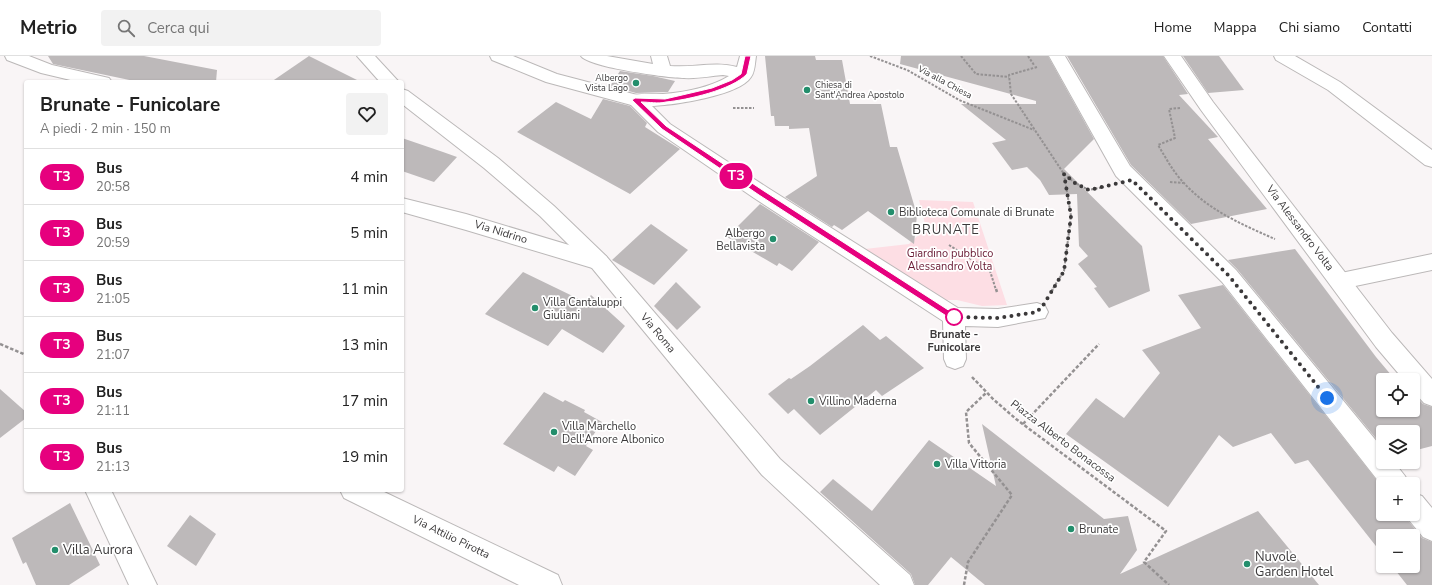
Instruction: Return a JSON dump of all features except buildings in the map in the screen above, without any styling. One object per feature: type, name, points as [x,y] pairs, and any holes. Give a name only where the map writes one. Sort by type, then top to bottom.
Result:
[{"type":"street","points":[[14,56],[47,68],[95,80]]},
{"type":"street","points":[[365,56],[388,80]]},
{"type":"street","points":[[498,56],[552,78],[635,100],[665,101],[714,90],[734,81],[744,74],[748,56]]},
{"type":"street","points":[[589,56],[604,61],[661,64],[685,73],[724,69],[744,74]]},
{"type":"street","name":"Via Alessandro Volta","points":[[1172,56],[1207,106],[1341,281],[1384,340],[1432,396]]},
{"type":"street","points":[[1282,56],[1334,86],[1432,160]]},
{"type":"street","points":[[1058,58],[1122,171],[1229,276],[1390,477]]},
{"type":"street","name":"Via Roma","points":[[404,97],[491,163],[547,211],[599,262],[772,467],[900,585]]},
{"type":"street","points":[[635,100],[664,128],[761,193],[954,317],[998,318],[1037,312]]},
{"type":"street","name":"Via Nidrino","points":[[404,206],[466,222],[599,262]]},
{"type":"street","points":[[1341,281],[1432,262]]},
{"type":"street","points":[[954,317],[955,359]]},
{"type":"street","points":[[99,492],[144,585]]},
{"type":"street","name":"Via Attilio Pirotta","points":[[357,492],[548,585]]},
{"type":"street","points":[[1420,513],[1432,528]]},
{"type":"path","name":"Via alla Chiesa","points":[[870,56],[907,70],[959,100],[1035,130]]},
{"type":"path","points":[[961,56],[976,74],[1009,77],[1009,75],[1036,67],[1058,58]]},
{"type":"path","points":[[1028,56],[1036,67]]},
{"type":"path","points":[[1009,77],[1011,94],[1064,174],[1075,183],[1089,190],[1132,180]]},
{"type":"path","points":[[1207,106],[1169,109],[1175,138],[1158,145],[1183,183],[1202,200],[1248,227],[1282,242]]},
{"type":"path","points":[[1037,312],[1044,304],[1064,271],[1071,216],[1064,174]]},
{"type":"path","points":[[949,245],[990,271],[998,295],[991,294]]},
{"type":"path","points":[[0,344],[24,354]]},
{"type":"path","points":[[1023,424],[1099,344]]},
{"type":"path","name":"Piazza Alberto Bonacossa","points":[[955,359],[986,393],[1023,424],[1166,530],[1144,562],[1169,585]]},
{"type":"path","points":[[964,585],[968,562],[1012,496],[968,443],[966,412],[986,393]]},
{"type":"green space","name":"Giardino pubblico Alessandro Volta","points":[[919,200],[973,202],[1007,305],[982,306],[957,300],[938,300],[856,250],[909,244],[926,228]]},
{"type":"bus line","name":"T3","points":[[748,56],[744,74],[734,81],[714,90],[665,101],[635,100],[664,128],[761,193],[954,317]]},
{"type":"place","name":"Albergo Vista Lago","points":[[636,83]]},
{"type":"place","name":"Chiesa di Sant'Andrea Apostolo","points":[[807,90]]},
{"type":"place","name":"Biblioteca Comunale di Brunate","points":[[891,212]]},
{"type":"place","name":"Albergo Bellavista","points":[[773,239]]},
{"type":"place","name":"Villa Cantaluppi Giuliani","points":[[535,308]]},
{"type":"place","name":"Brunate - Funicolare","points":[[954,317]]},
{"type":"place","name":"Villino Maderna","points":[[811,401]]},
{"type":"place","name":"Villa Marchello Dell'Amore Albonico","points":[[554,432]]},
{"type":"place","name":"Villa Vittoria","points":[[937,464]]},
{"type":"place","name":"Brunate","points":[[1071,529]]},
{"type":"place","name":"Villa Aurora","points":[[55,550]]},
{"type":"place","name":"Nuvole Garden Hotel","points":[[1247,564]]},
{"type":"district","name":"BRUNATE","points":[[946,230]]},
{"type":"route","points":[[954,317],[998,318],[1037,312],[1044,304],[1064,271],[1071,216],[1064,174],[1075,183],[1089,190],[1132,180],[1229,276],[1327,398]]}]
